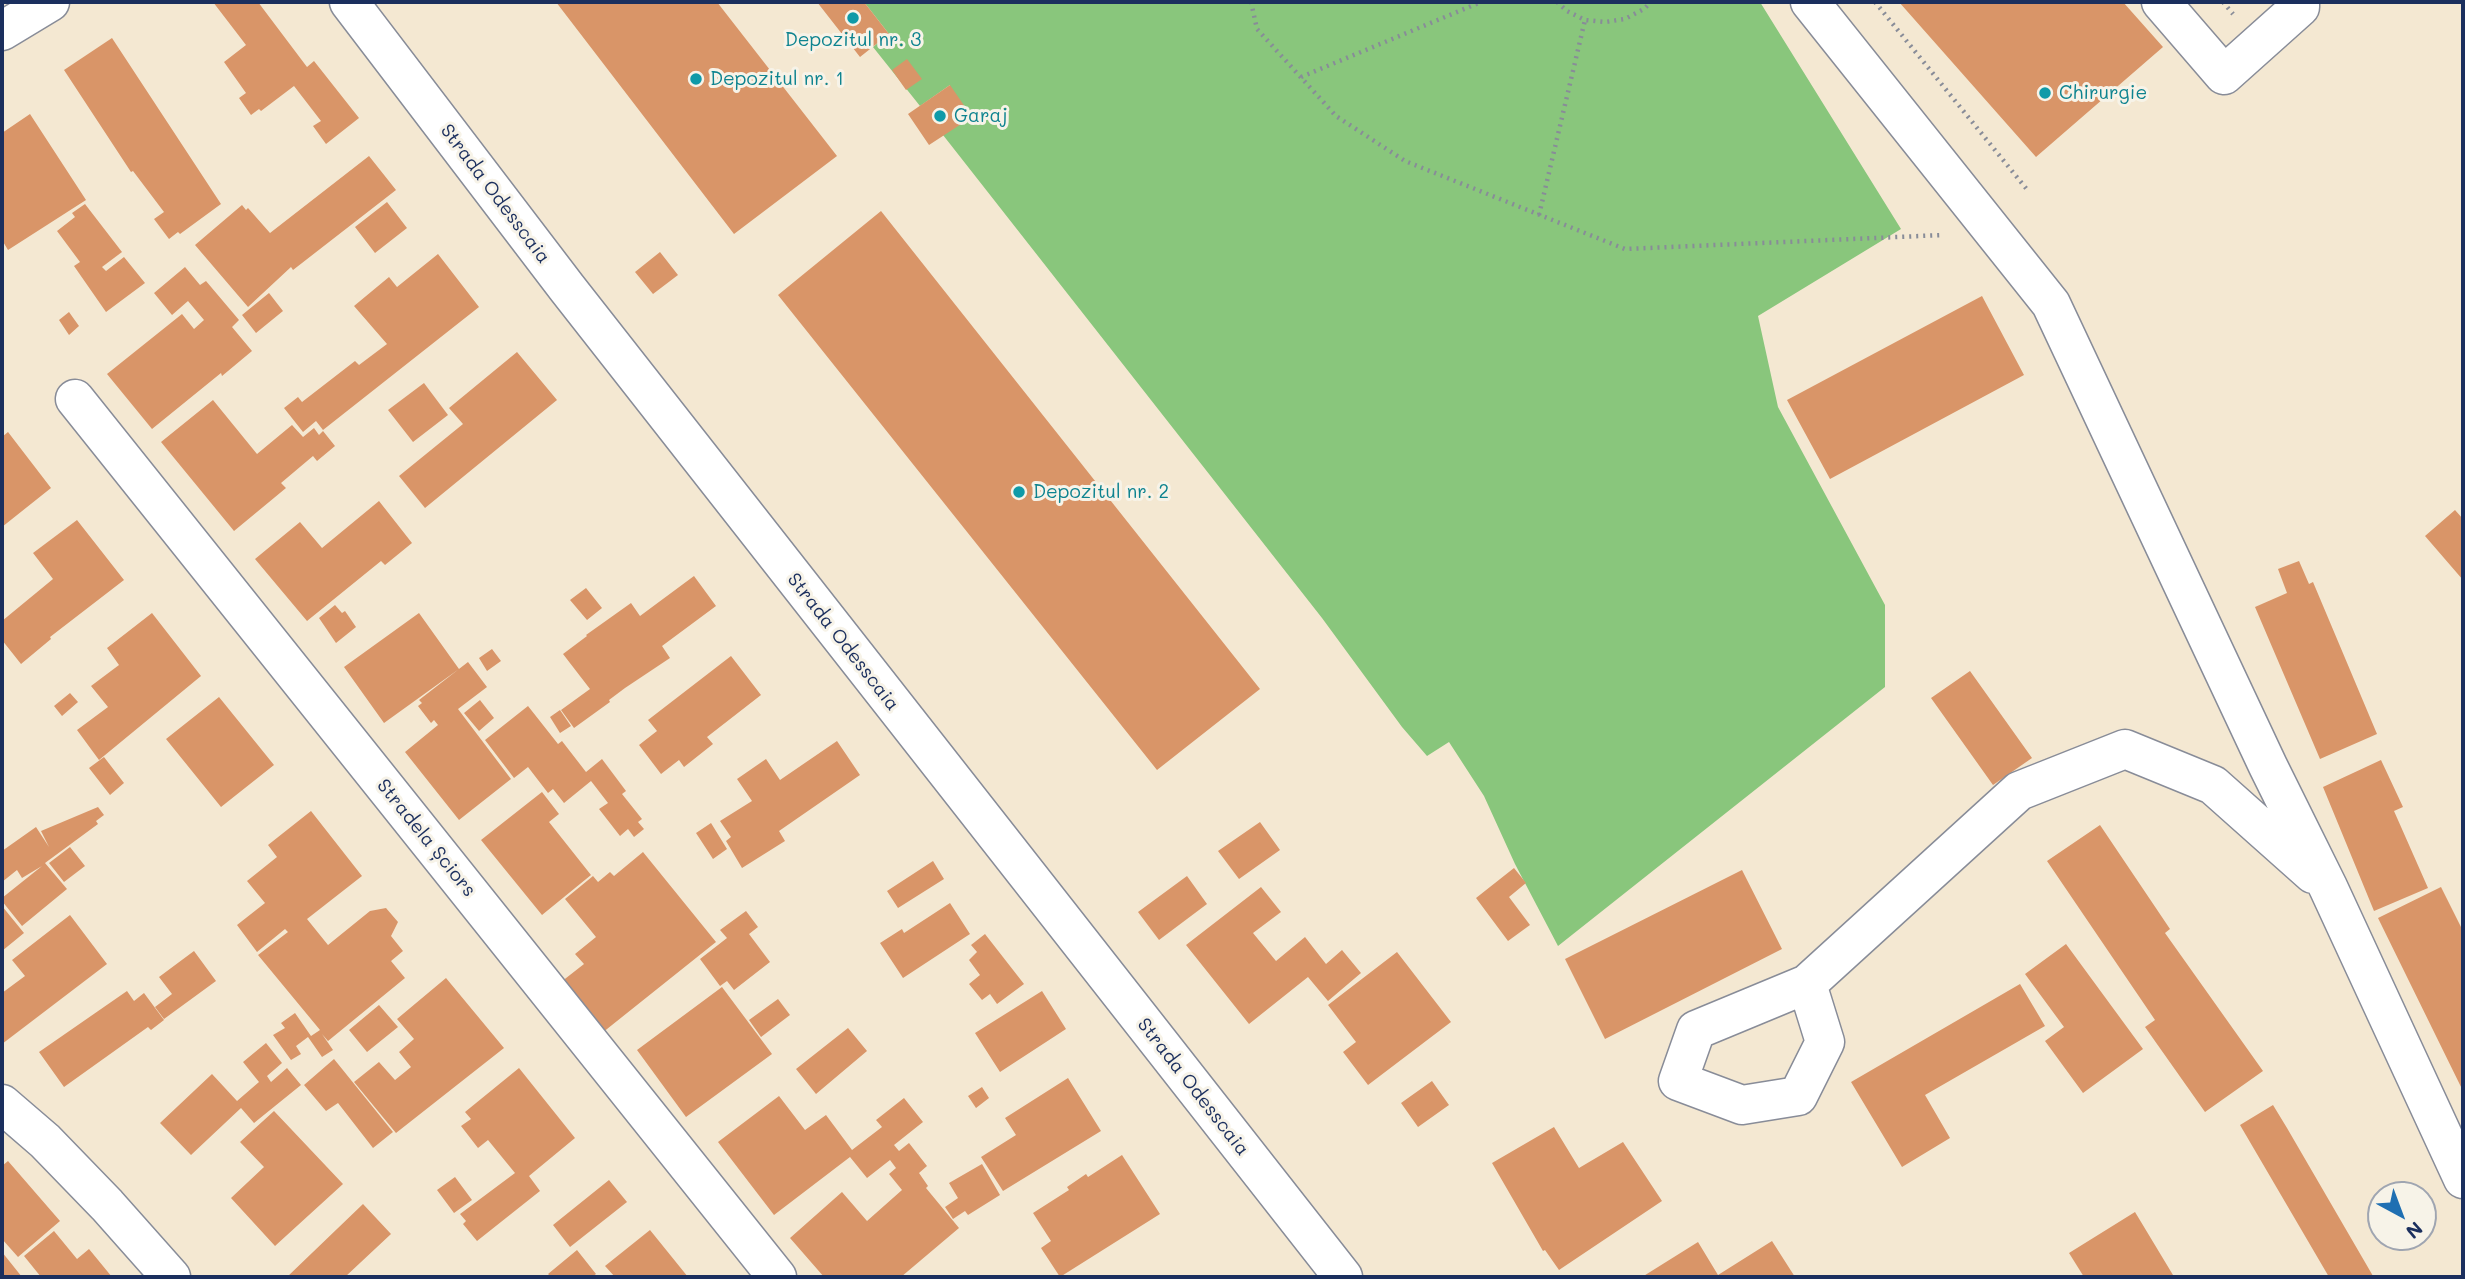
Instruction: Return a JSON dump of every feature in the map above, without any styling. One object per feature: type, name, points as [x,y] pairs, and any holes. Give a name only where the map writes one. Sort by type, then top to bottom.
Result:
[{"type":"street","points":[[2,31],[50,2]]},
{"type":"street","name":"Strada Odesscaia","points":[[349,2],[575,299],[1343,1277]]},
{"type":"street","points":[[1810,2],[2051,304],[2268,766],[2328,887],[2463,1180]]},
{"type":"street","points":[[2161,2],[2224,75],[2300,7],[2300,2]]},
{"type":"street","name":"Stradela Șciors","points":[[75,399],[777,1277]]},
{"type":"street","points":[[1807,984],[2019,791],[2125,749],[2213,785],[2328,887]]},
{"type":"street","points":[[2,1104],[54,1150],[172,1277]]},
{"type":"path","points":[[1251,2],[1257,29],[1336,116],[1405,162],[1625,249],[1944,235]]},
{"type":"path","points":[[1301,77],[1481,2]]},
{"type":"path","points":[[1557,2],[1567,11],[1585,20],[1605,22],[1625,19],[1651,2]]},
{"type":"path","points":[[1875,2],[2029,192]]},
{"type":"path","points":[[1539,215],[1585,20]]},
{"type":"green space","points":[[864,2],[1760,2],[1901,229],[1758,316],[1778,407],[1885,605],[1885,687],[1558,946],[1515,864],[1484,796],[1449,742],[1427,756],[1402,727],[1322,618],[943,135],[950,85],[920,106],[873,47],[889,34]]},
{"type":"building","points":[[213,2],[258,2],[307,67],[314,61],[359,118],[326,144],[313,126],[321,121],[294,86],[261,111],[259,109],[251,115],[239,98],[246,93],[224,62],[246,45]]},
{"type":"building","name":"Depozitul nr. 1","points":[[556,2],[717,2],[837,156],[734,234]]},
{"type":"building","name":"Depozitul nr. 3","points":[[817,2],[864,2],[889,34],[860,57]]},
{"type":"building","name":"Chirurgie","points":[[1899,2],[2123,2],[2163,47],[2036,157]]},
{"type":"building","points":[[112,38],[221,204],[169,239],[154,219],[164,212],[133,171],[131,172],[64,70]]},
{"type":"building","points":[[907,59],[922,79],[906,90],[892,70]]},
{"type":"building","name":"Garaj","points":[[950,85],[972,117],[929,145],[908,114]]},
{"type":"building","points":[[30,114],[86,200],[8,250],[2,240],[2,133]]},
{"type":"building","points":[[369,156],[396,190],[293,270],[291,267],[248,307],[195,245],[242,205],[246,210],[248,208],[270,233]]},
{"type":"building","points":[[387,202],[407,228],[375,253],[355,227]]},
{"type":"building","points":[[85,204],[122,252],[102,267],[106,271],[124,257],[145,283],[106,312],[74,266],[80,262],[57,231],[75,217],[72,213]]},
{"type":"building","name":"Depozitul nr. 2","points":[[881,211],[1260,689],[1157,770],[778,295]]},
{"type":"building","points":[[660,252],[678,275],[653,294],[635,272]]},
{"type":"building","points":[[438,254],[479,307],[323,430],[316,421],[303,432],[284,408],[298,397],[302,402],[355,361],[359,365],[387,344],[354,306],[389,277],[397,287]]},
{"type":"building","points":[[185,267],[200,285],[206,281],[239,320],[232,327],[252,351],[152,429],[107,374],[182,314],[194,329],[204,320],[188,301],[172,315],[154,293]]},
{"type":"building","points":[[269,293],[283,311],[256,333],[242,315]]},
{"type":"building","points":[[1982,296],[2024,375],[1830,479],[1787,400]]},
{"type":"building","points":[[69,312],[79,326],[69,335],[59,320]]},
{"type":"building","points":[[517,352],[557,400],[425,508],[399,476],[463,424],[449,408]]},
{"type":"building","points":[[424,383],[448,415],[413,442],[388,410]]},
{"type":"building","points":[[213,400],[257,454],[292,425],[303,437],[314,428],[319,435],[323,431],[335,446],[317,461],[313,456],[281,483],[286,488],[234,531],[161,442]]},
{"type":"building","points":[[8,432],[51,488],[2,527],[2,437]]},
{"type":"building","points":[[379,501],[412,543],[385,565],[381,561],[307,621],[255,559],[300,522],[322,548]]},
{"type":"building","points":[[2455,510],[2463,519],[2463,580],[2425,536]]},
{"type":"building","points":[[77,520],[124,580],[50,637],[51,639],[21,664],[2,640],[2,621],[53,579],[33,553]]},
{"type":"building","points":[[2299,561],[2309,584],[2313,582],[2377,734],[2320,759],[2255,607],[2287,593],[2278,569]]},
{"type":"building","points":[[694,576],[716,606],[662,646],[670,658],[625,688],[574,728],[561,710],[590,689],[563,654],[631,603],[640,616]]},
{"type":"building","points":[[586,588],[602,608],[587,620],[570,600]]},
{"type":"building","points":[[335,605],[342,613],[345,611],[356,627],[336,643],[319,618]]},
{"type":"building","points":[[152,613],[201,676],[99,760],[77,730],[108,707],[91,686],[119,665],[107,648]]},
{"type":"building","points":[[419,613],[459,669],[384,723],[344,667]]},
{"type":"building","points":[[492,649],[501,661],[487,671],[479,658]]},
{"type":"building","points":[[731,656],[761,695],[707,737],[713,744],[684,767],[679,760],[661,774],[639,745],[657,731],[648,720]]},
{"type":"building","points":[[468,662],[487,687],[458,709],[511,779],[459,820],[405,752],[438,725],[434,720],[431,723],[418,706],[422,703],[419,700]]},
{"type":"building","points":[[1970,671],[2032,758],[1993,785],[1931,698]]},
{"type":"building","points":[[70,693],[78,702],[62,716],[54,706]]},
{"type":"building","points":[[219,697],[274,765],[221,807],[166,739]]},
{"type":"building","points":[[480,700],[494,718],[479,731],[464,713]]},
{"type":"building","points":[[528,706],[558,744],[562,741],[586,772],[602,759],[626,791],[622,794],[642,819],[638,822],[644,829],[634,837],[628,829],[620,836],[599,809],[608,803],[591,781],[564,803],[553,789],[548,793],[528,767],[514,778],[485,740]]},
{"type":"building","points":[[560,710],[571,726],[560,733],[550,717]]},
{"type":"building","points":[[837,741],[860,775],[779,831],[785,841],[742,868],[726,841],[731,837],[720,821],[752,801],[737,779],[766,759],[780,780]]},
{"type":"building","points":[[104,757],[124,783],[110,795],[89,768]]},
{"type":"building","points":[[2381,760],[2403,807],[2394,811],[2428,888],[2374,911],[2323,787]]},
{"type":"building","points":[[542,792],[559,814],[549,822],[591,875],[542,915],[481,840]]},
{"type":"building","points":[[98,807],[104,815],[96,821],[98,824],[45,863],[67,889],[22,926],[2,898],[42,866],[22,878],[17,870],[2,882],[2,851],[36,827],[49,847],[41,831]]},
{"type":"building","points":[[311,811],[362,876],[307,919],[328,945],[370,911],[386,908],[398,922],[391,936],[403,951],[391,961],[405,978],[328,1041],[322,1034],[333,1050],[322,1057],[308,1037],[296,1046],[301,1054],[291,1060],[273,1035],[285,1028],[281,1023],[295,1013],[311,1036],[320,1030],[258,955],[288,932],[285,929],[257,952],[237,925],[265,903],[247,881],[277,857],[268,845]]},
{"type":"building","points":[[1260,822],[1280,850],[1239,879],[1218,851]]},
{"type":"building","points":[[711,823],[727,849],[713,859],[696,833]]},
{"type":"building","points":[[2100,825],[2170,929],[2165,933],[2263,1071],[2205,1112],[2145,1027],[2155,1020],[2047,861]]},
{"type":"building","points":[[70,847],[85,866],[64,882],[49,863]]},
{"type":"building","points":[[643,852],[716,942],[602,1033],[561,982],[584,964],[575,954],[596,937],[565,899],[593,876],[598,882],[610,872],[614,876]]},
{"type":"building","points":[[933,861],[944,879],[898,908],[887,891]]},
{"type":"building","points":[[1514,868],[1526,883],[1509,897],[1530,925],[1508,941],[1476,898]]},
{"type":"building","points":[[1742,870],[1782,949],[1605,1039],[1565,959]]},
{"type":"building","points":[[1187,876],[1207,904],[1159,940],[1138,912]]},
{"type":"building","points":[[1261,887],[1281,912],[1253,933],[1276,961],[1305,937],[1326,964],[1342,950],[1361,973],[1328,1001],[1308,977],[1249,1024],[1186,945]]},
{"type":"building","points":[[2441,887],[2463,931],[2463,1091],[2378,918]]},
{"type":"building","points":[[950,903],[970,934],[903,978],[880,943],[902,929],[904,933]]},
{"type":"building","points":[[2,906],[24,933],[2,951]]},
{"type":"building","points":[[746,911],[758,927],[749,934],[770,962],[734,990],[727,981],[720,986],[700,959],[727,938],[720,930]]},
{"type":"building","points":[[70,915],[107,964],[2,1044],[2,993],[25,976],[12,960]]},
{"type":"building","points":[[985,934],[1024,984],[997,1004],[990,994],[982,1000],[969,984],[980,975],[969,960],[977,952],[971,945]]},
{"type":"building","points":[[2066,944],[2143,1049],[2083,1093],[2045,1041],[2064,1027],[2025,974]]},
{"type":"building","points":[[194,951],[216,981],[164,1019],[155,1007],[172,994],[159,977]]},
{"type":"building","points":[[1397,952],[1451,1022],[1368,1085],[1343,1052],[1356,1042],[1328,1005]]},
{"type":"building","points":[[446,978],[504,1048],[396,1133],[354,1082],[379,1062],[395,1080],[411,1067],[399,1052],[414,1039],[397,1019]]},
{"type":"building","points":[[2020,984],[2045,1026],[1925,1095],[1950,1138],[1902,1167],[1851,1082]]},
{"type":"building","points":[[722,987],[772,1054],[686,1117],[637,1050]]},
{"type":"building","points":[[127,991],[134,1001],[144,993],[164,1020],[151,1030],[148,1027],[64,1087],[39,1052]]},
{"type":"building","points":[[1042,991],[1066,1029],[1000,1072],[975,1033]]},
{"type":"building","points":[[778,999],[790,1015],[761,1037],[749,1020]]},
{"type":"building","points":[[379,1005],[398,1027],[367,1052],[349,1030]]},
{"type":"building","points":[[848,1028],[867,1051],[816,1094],[796,1069]]},
{"type":"building","points":[[266,1043],[282,1063],[267,1076],[271,1082],[287,1068],[301,1085],[254,1123],[241,1108],[191,1155],[160,1123],[212,1074],[237,1101],[259,1082],[243,1062]]},
{"type":"building","points":[[334,1059],[393,1132],[373,1148],[338,1103],[326,1111],[304,1085]]},
{"type":"building","points":[[519,1068],[575,1138],[529,1176],[540,1191],[477,1241],[463,1224],[466,1221],[460,1214],[515,1173],[488,1140],[478,1148],[461,1126],[471,1119],[465,1112]]},
{"type":"building","points":[[1068,1078],[1101,1131],[1003,1191],[981,1157],[1016,1135],[1005,1118]]},
{"type":"building","points":[[1432,1081],[1449,1105],[1418,1127],[1401,1103]]},
{"type":"building","points":[[982,1087],[989,1098],[976,1108],[968,1096]]},
{"type":"building","points":[[779,1096],[805,1130],[826,1115],[852,1150],[882,1127],[876,1120],[904,1098],[923,1122],[894,1145],[899,1151],[909,1143],[927,1166],[919,1173],[928,1186],[926,1188],[959,1228],[901,1277],[824,1277],[790,1238],[842,1192],[867,1221],[902,1190],[889,1174],[896,1168],[890,1160],[867,1178],[850,1157],[774,1215],[718,1142]]},
{"type":"building","points":[[2273,1105],[2373,1276],[2329,1277],[2240,1125]]},
{"type":"building","points":[[274,1111],[343,1184],[275,1246],[231,1198],[264,1167],[240,1142]]},
{"type":"building","points":[[1554,1127],[1579,1168],[1623,1142],[1662,1201],[1559,1270],[1545,1250],[1543,1251],[1492,1163]]},
{"type":"building","points":[[1122,1155],[1160,1214],[1060,1277],[1041,1248],[1051,1241],[1033,1213],[1069,1190],[1067,1187],[1086,1174],[1088,1177]]},
{"type":"building","points":[[8,1161],[60,1221],[18,1257],[2,1239],[2,1166]]},
{"type":"building","points":[[982,1164],[1000,1195],[968,1215],[965,1211],[953,1219],[945,1207],[958,1198],[949,1183]]},
{"type":"building","points":[[455,1177],[472,1200],[454,1213],[437,1190]]},
{"type":"building","points":[[609,1180],[627,1202],[570,1247],[553,1225]]},
{"type":"building","points":[[363,1204],[391,1234],[345,1277],[287,1277]]},
{"type":"building","points":[[2135,1212],[2173,1275],[2084,1277],[2069,1253]]},
{"type":"building","points":[[650,1230],[688,1277],[615,1277],[605,1266]]},
{"type":"building","points":[[54,1231],[77,1259],[89,1249],[112,1277],[41,1277],[24,1256]]},
{"type":"building","points":[[1772,1241],[1795,1277],[1642,1277],[1698,1242],[1718,1275]]},
{"type":"building","points":[[577,1250],[596,1274],[592,1277],[551,1277],[548,1274]]},
{"type":"building","points":[[2,1252],[22,1277],[2,1277]]},
{"type":"place","name":"Depozitul nr. 3","points":[[853,18]]},
{"type":"place","name":"Depozitul nr. 1","points":[[696,79]]},
{"type":"place","name":"Chirurgie","points":[[2045,93]]},
{"type":"place","name":"Garaj","points":[[940,116]]},
{"type":"place","name":"Depozitul nr. 2","points":[[1019,492]]}]
